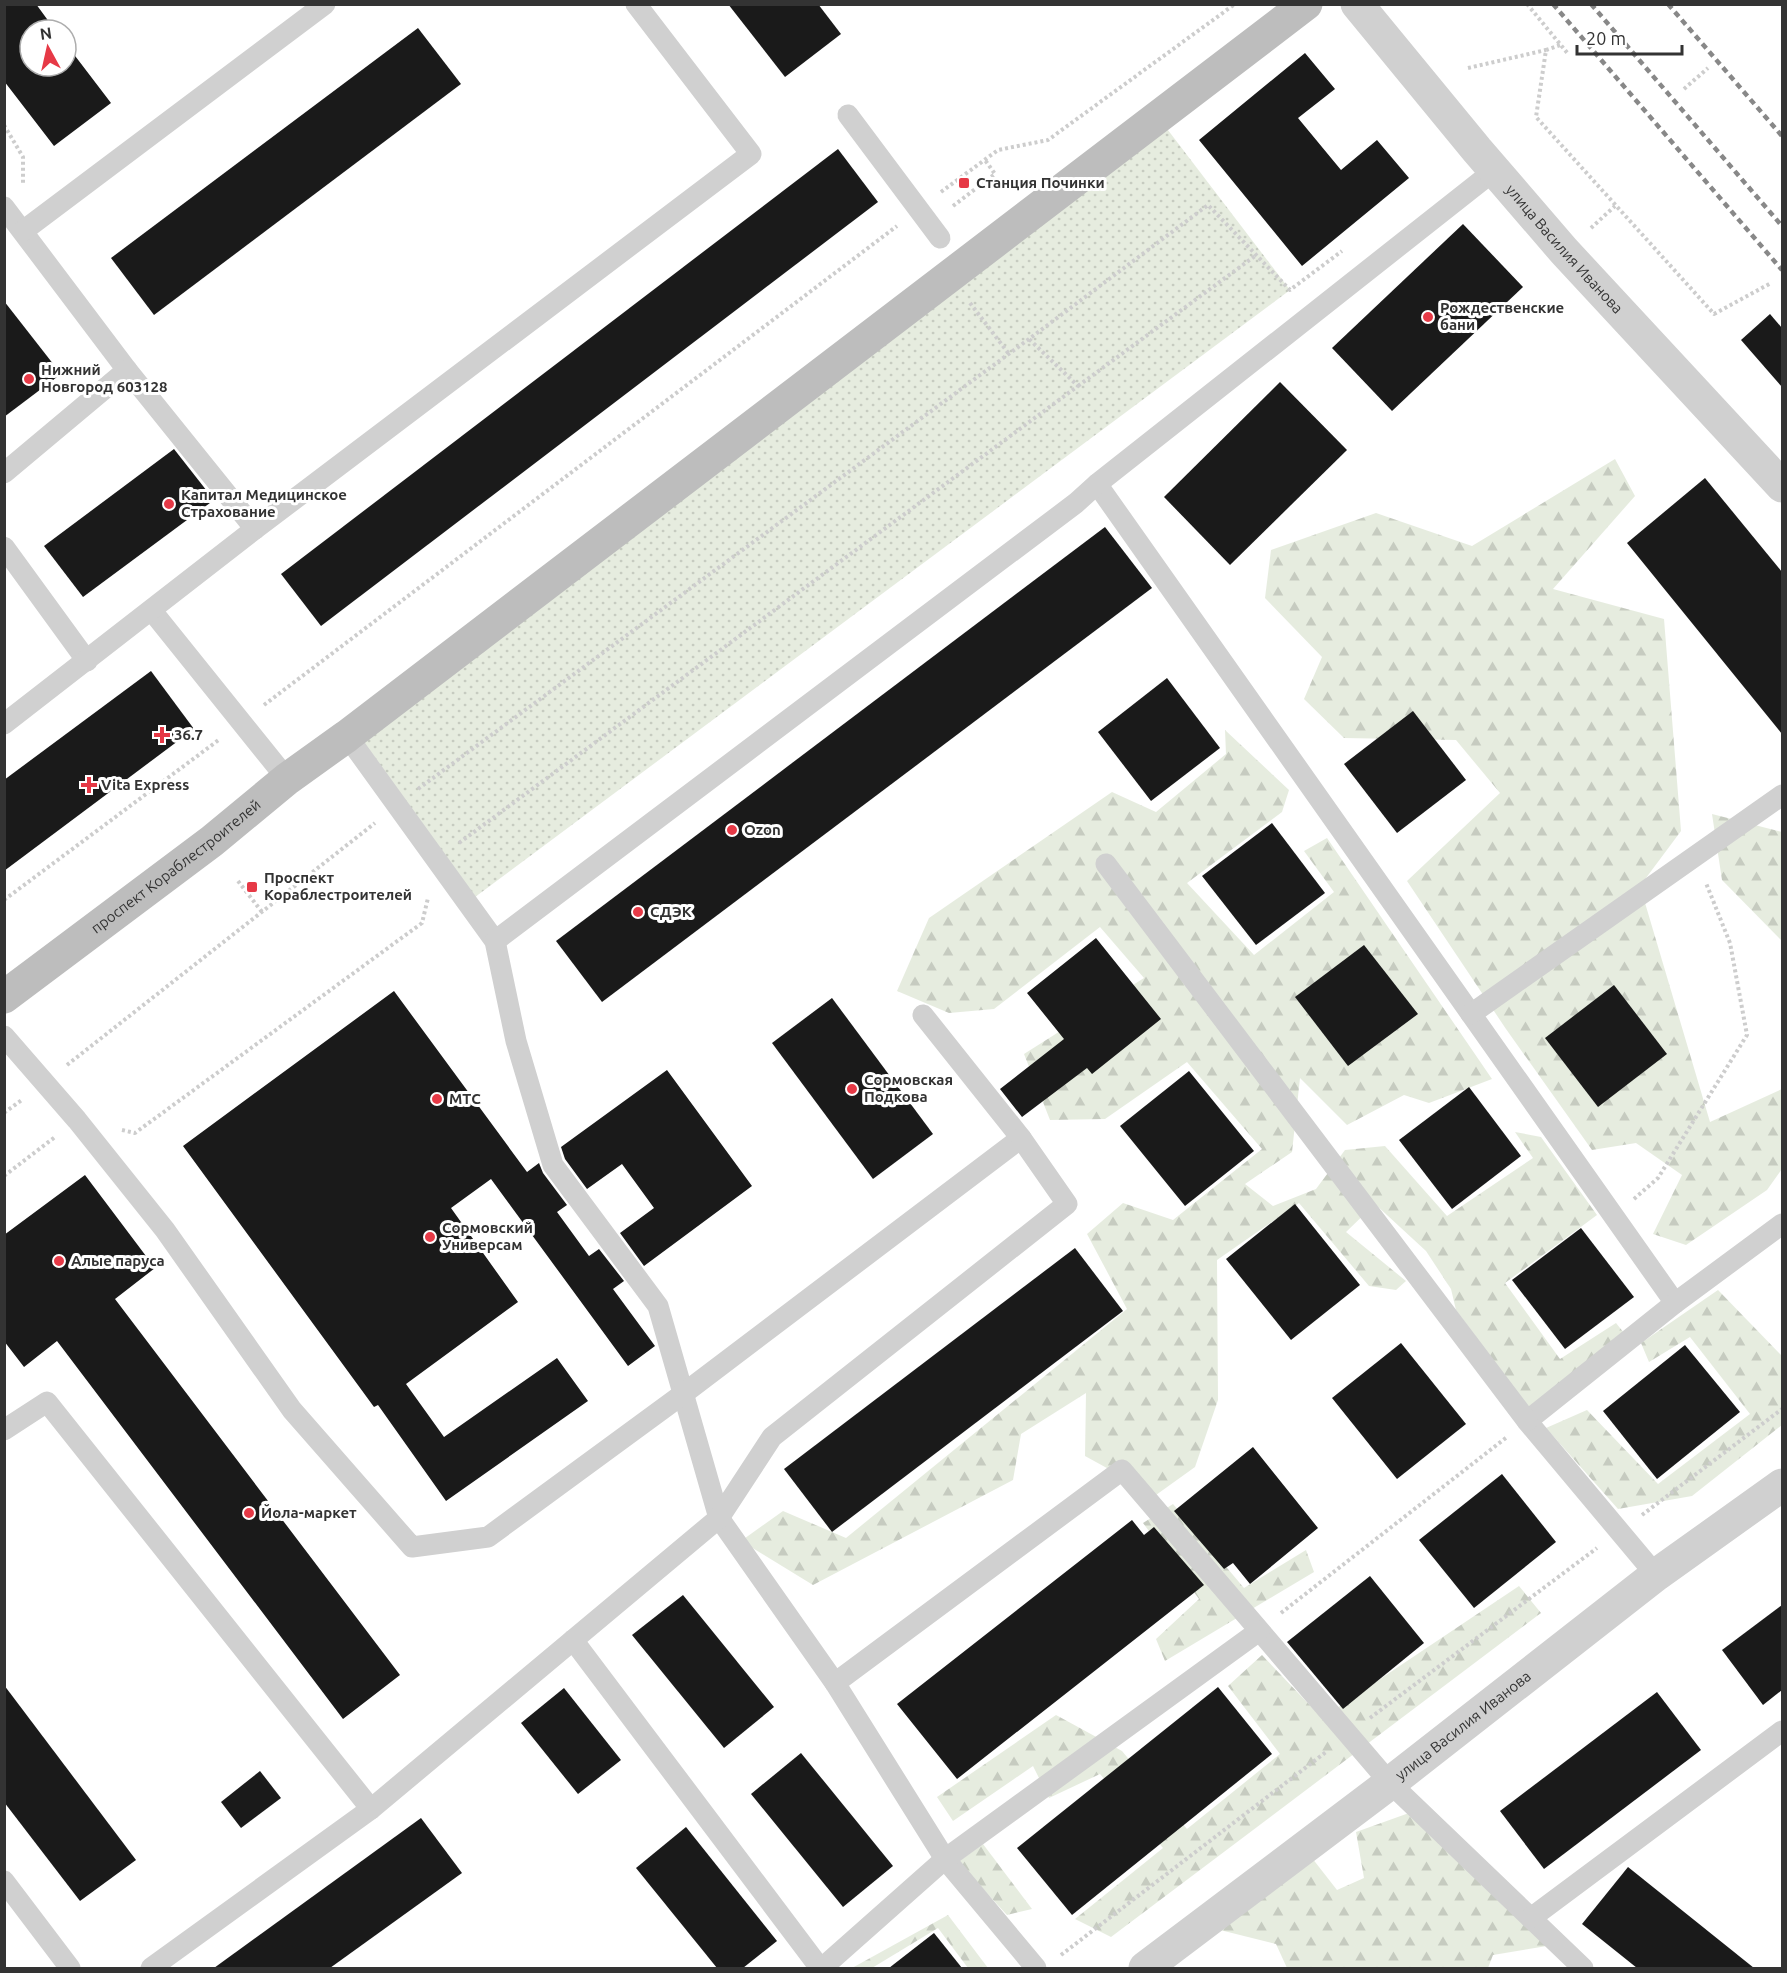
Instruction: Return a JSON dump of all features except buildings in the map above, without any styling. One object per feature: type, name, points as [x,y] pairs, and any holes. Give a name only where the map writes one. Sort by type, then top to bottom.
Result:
[{"type":"street","name":"проспект Кораблестроителей","points":[[4,997],[212,841],[287,779],[347,736],[1306,4]]},
{"type":"street","name":"улица Василия Иванова","points":[[1357,4],[1564,251],[1782,486]]},
{"type":"street","name":"улица Василия Иванова","points":[[1145,1968],[1390,1783],[1656,1575],[1782,1485]]},
{"type":"lane","points":[[23,231],[326,4]]},
{"type":"lane","points":[[4,724],[255,529],[751,154],[636,4]]},
{"type":"lane","points":[[848,115],[940,238]]},
{"type":"lane","points":[[495,941],[1076,503],[1097,484],[1495,170]]},
{"type":"lane","points":[[4,207],[127,370],[255,529]]},
{"type":"lane","points":[[4,473],[127,370]]},
{"type":"lane","points":[[1097,484],[1675,1303]]},
{"type":"lane","points":[[4,547],[87,661]]},
{"type":"lane","points":[[152,611],[287,779]]},
{"type":"lane","points":[[347,736],[495,941],[516,1041],[553,1165],[658,1306],[718,1518],[835,1683],[945,1859],[1044,1965]]},
{"type":"lane","points":[[1471,1014],[1695,857],[1780,801]]},
{"type":"lane","points":[[1106,864],[1527,1421],[1656,1575]]},
{"type":"lane","points":[[151,1968],[371,1809],[718,1518],[772,1437],[1067,1204],[1021,1138],[923,1015]]},
{"type":"lane","points":[[4,1036],[77,1120],[165,1230],[292,1410],[412,1547],[488,1537],[683,1394],[1021,1138]]},
{"type":"lane","points":[[1527,1421],[1675,1303],[1782,1224]]},
{"type":"lane","points":[[4,1430],[47,1402],[371,1809]]},
{"type":"lane","points":[[835,1683],[1122,1470],[1390,1783],[1583,1968]]},
{"type":"lane","points":[[573,1640],[821,1968],[945,1859],[1259,1630]]},
{"type":"lane","points":[[1531,1918],[1782,1731]]},
{"type":"lane","points":[[4,1881],[70,1968]]},
{"type":"path","points":[[4,900],[998,150],[1048,140],[1235,4]]},
{"type":"path","points":[[1527,4],[1569,55]]},
{"type":"path","points":[[1468,68],[1560,45]]},
{"type":"path","points":[[1546,50],[1536,117],[1714,314],[1771,283]]},
{"type":"path","points":[[1684,89],[1708,68]]},
{"type":"path","points":[[4,124],[23,157],[23,231]]},
{"type":"path","points":[[948,210],[995,174],[985,160]]},
{"type":"path","points":[[45,1083],[396,806],[1208,205],[1290,290],[1346,248]]},
{"type":"path","points":[[4,1176],[77,1120],[135,1133],[422,923],[436,861],[1255,256]]},
{"type":"path","points":[[968,300],[1009,354]]},
{"type":"path","points":[[1029,339],[1078,386]]},
{"type":"path","points":[[1614,1217],[1658,1178],[1747,1035],[1730,943],[1695,857]]},
{"type":"path","points":[[238,881],[262,912]]},
{"type":"path","points":[[1044,1965],[1782,1409]]},
{"type":"path","points":[[1259,1630],[1527,1421]]},
{"type":"green space","points":[[1158,117],[1290,290],[467,903],[347,736]]},
{"type":"green space","points":[[1615,459],[1635,496],[1553,589],[1664,619],[1681,831],[1640,886],[1710,1122],[1782,1089],[1782,1169],[1767,1190],[1686,1245],[1653,1234],[1682,1175],[1636,1143],[1592,1150],[1506,1029],[1407,881],[1500,793],[1456,740],[1344,738],[1304,699],[1322,657],[1265,598],[1271,550],[1376,513],[1472,546]]},
{"type":"green space","points":[[1225,730],[1289,790],[1282,812],[1187,883],[1254,955],[1334,892],[1304,851],[1327,838],[1492,1079],[1429,1103],[1404,1095],[1347,1125],[1300,1078],[1292,1152],[1245,1184],[1273,1206],[1316,1189],[1345,1150],[1385,1146],[1447,1216],[1533,1158],[1515,1132],[1541,1137],[1597,1215],[1505,1283],[1560,1359],[1616,1323],[1624,1333],[1529,1409],[1456,1310],[1451,1289],[1426,1251],[1375,1204],[1346,1232],[1406,1281],[1396,1290],[1369,1286],[1299,1203],[1217,1260],[1218,1400],[1195,1467],[1156,1495],[1085,1456],[1086,1393],[1021,1434],[1013,1480],[813,1585],[741,1541],[783,1511],[846,1538],[1127,1309],[1087,1234],[1123,1203],[1173,1220],[1262,1149],[1187,1062],[1105,1119],[1050,1120],[1024,1054],[1144,978],[1100,927],[994,1009],[949,1013],[897,991],[929,918],[1112,792],[1156,812],[1226,754]]},
{"type":"green space","points":[[1712,814],[1782,832],[1782,941],[1722,880]]},
{"type":"green space","points":[[1718,1290],[1782,1356],[1782,1425],[1692,1496],[1618,1509],[1546,1428],[1587,1410],[1658,1484],[1750,1414],[1690,1337],[1649,1362],[1641,1343]]},
{"type":"green space","points":[[1173,1504],[1244,1588],[1306,1550],[1314,1572],[1165,1661],[1156,1639],[1199,1599],[1143,1523]]},
{"type":"green space","points":[[1519,1586],[1541,1613],[1111,1937],[1075,1919],[1163,1848],[1100,1774],[1049,1798],[1033,1766],[953,1821],[937,1797],[1056,1715],[1122,1751],[1187,1829],[1280,1754],[1228,1686],[1262,1655],[1322,1718]]},
{"type":"green space","points":[[1409,1813],[1547,1946],[1493,1955],[1488,1968],[1287,1968],[1276,1944],[1208,1927],[1312,1858],[1337,1890],[1364,1878],[1356,1832]]},
{"type":"green space","points":[[983,1844],[1032,1909],[1007,1915],[958,1862]]},
{"type":"green space","points":[[948,1915],[988,1968],[968,1968],[938,1928],[872,1968],[852,1968]]},
{"type":"railway","points":[[1553,4],[1782,270]]},
{"type":"railway","points":[[1591,4],[1782,226]]},
{"type":"railway","points":[[1668,4],[1782,136]]},
{"type":"place","name":"Станция Починки","points":[[964,183]]},
{"type":"place","name":"Рождественские бани","points":[[1428,317]]},
{"type":"place","name":"Нижний Новгород 603128","points":[[29,379]]},
{"type":"place","name":"Капитал Медицинское Страхование","points":[[169,504]]},
{"type":"place","name":"36.7","points":[[162,735]]},
{"type":"place","name":"Vita Express","points":[[89,785]]},
{"type":"place","name":"Ozon","points":[[732,830]]},
{"type":"place","name":"Проспект Кораблестроителей","points":[[252,887]]},
{"type":"place","name":"СДЭК","points":[[638,912]]},
{"type":"place","name":"Сормовская Подкова","points":[[852,1089]]},
{"type":"place","name":"МТС","points":[[437,1099]]},
{"type":"place","name":"Сормовский Универсам","points":[[430,1237]]},
{"type":"place","name":"Алые паруса","points":[[59,1261]]},
{"type":"place","name":"Йола-маркет","points":[[249,1513]]}]
